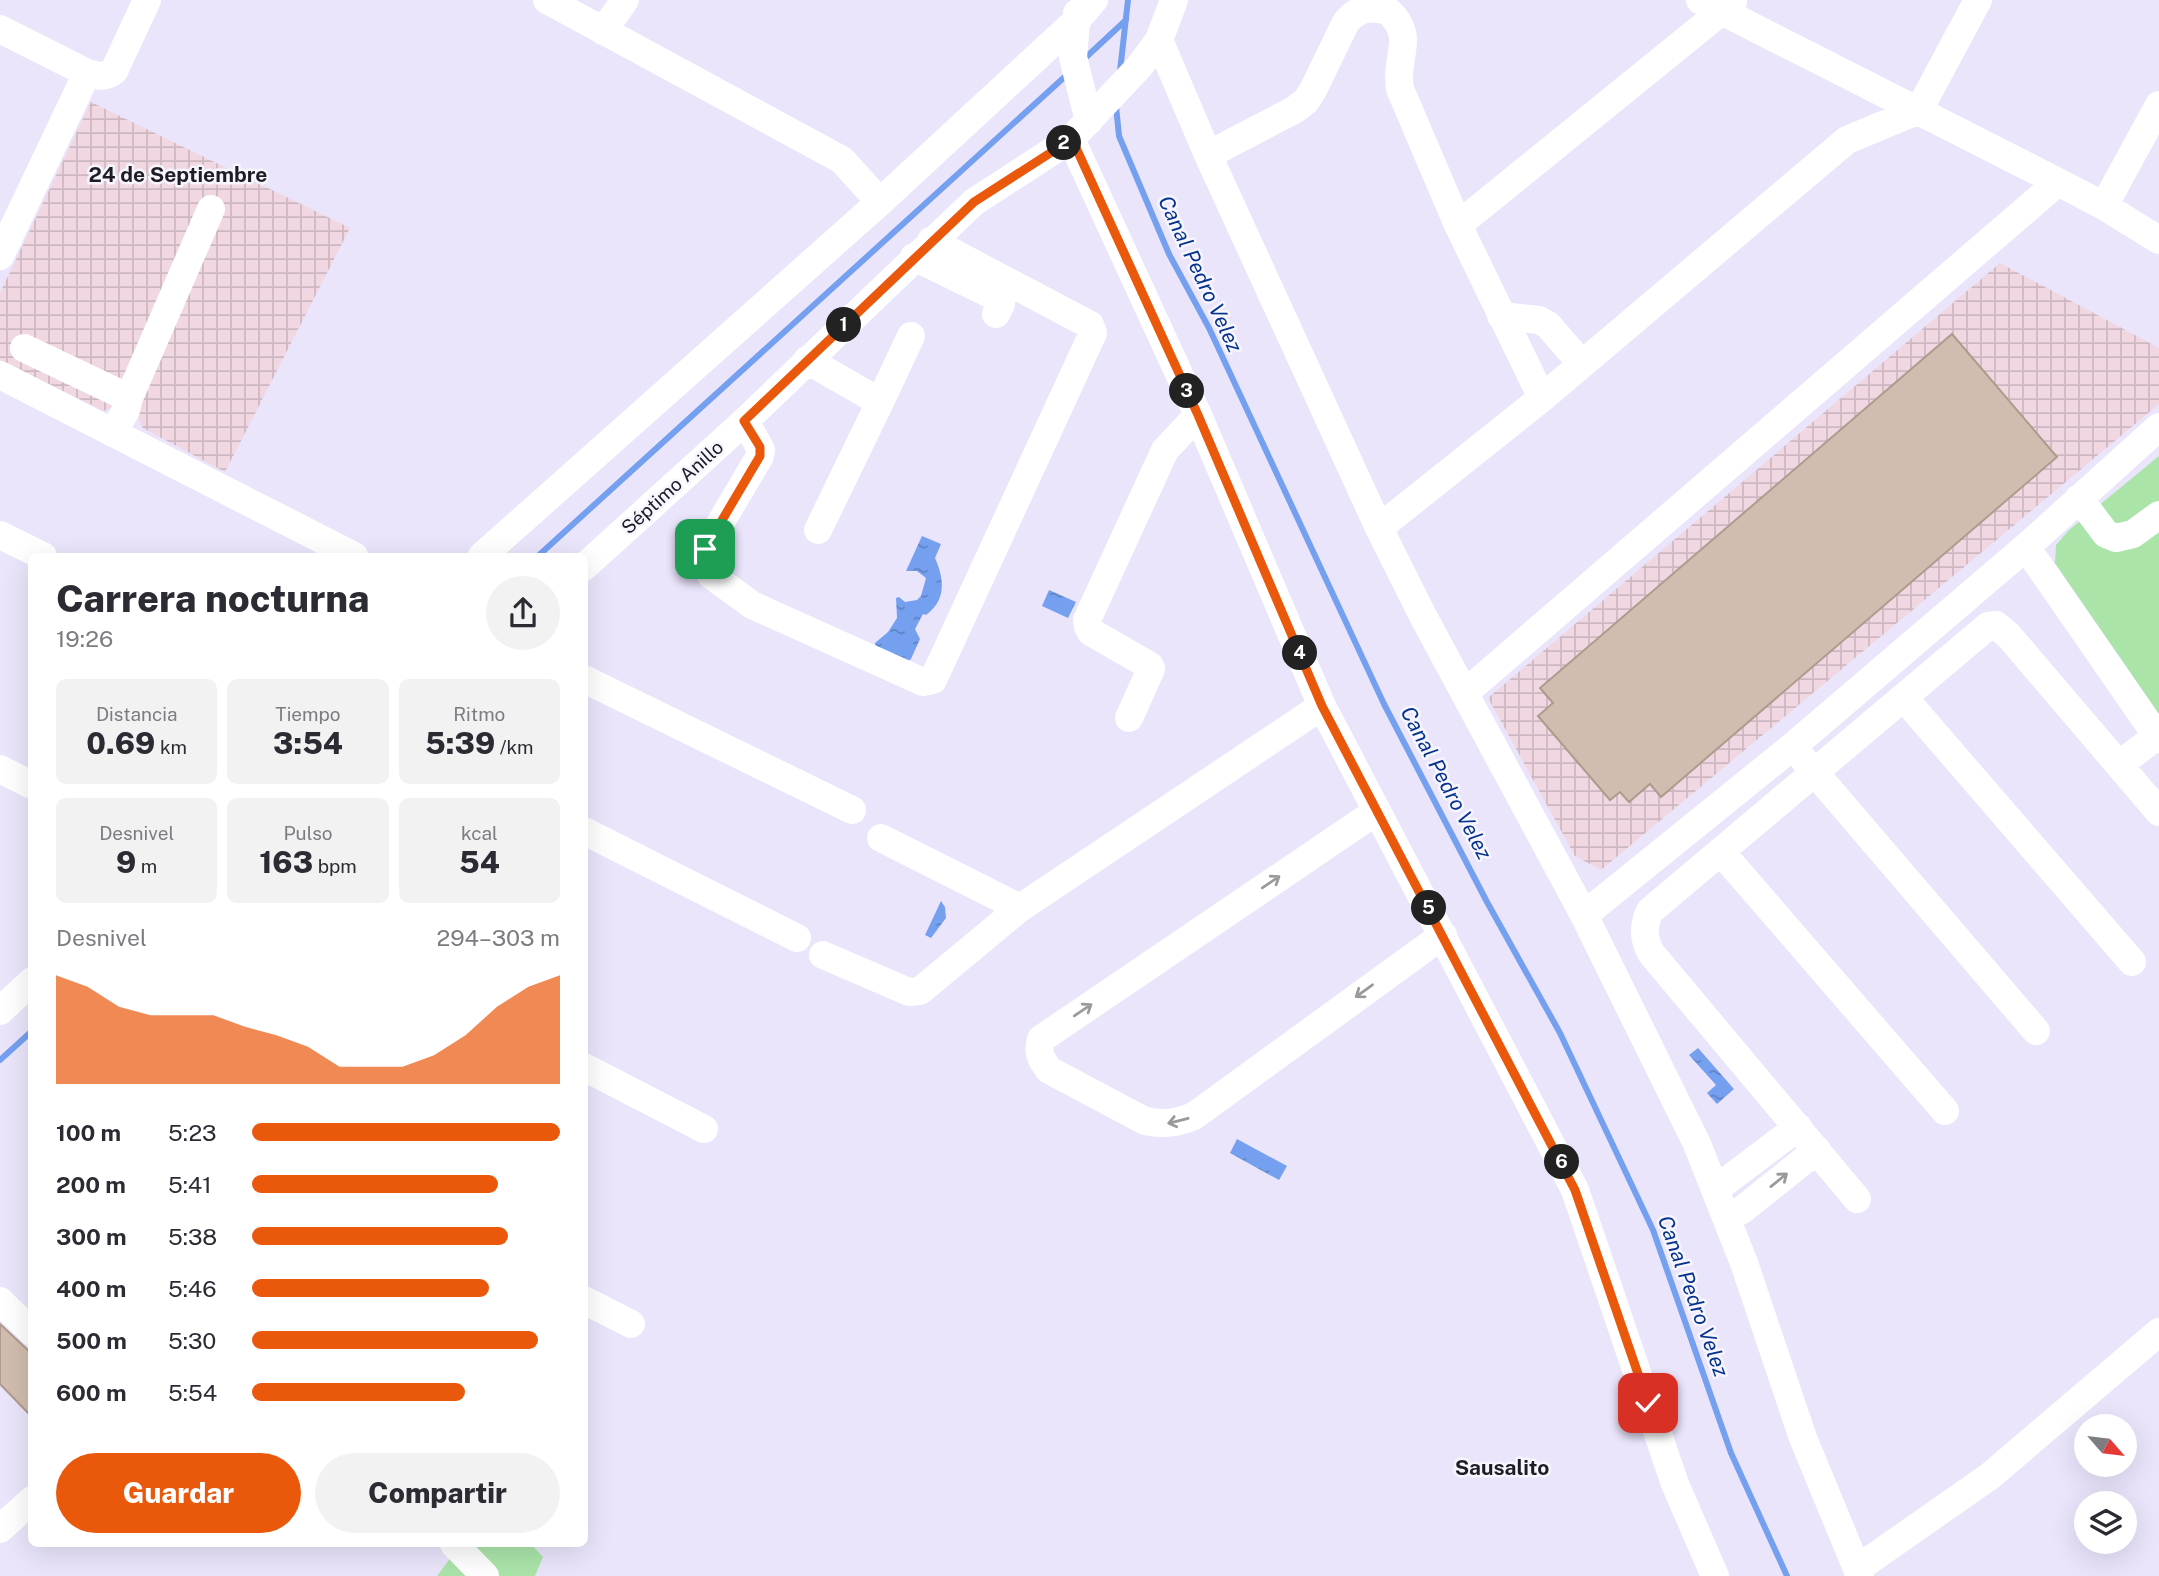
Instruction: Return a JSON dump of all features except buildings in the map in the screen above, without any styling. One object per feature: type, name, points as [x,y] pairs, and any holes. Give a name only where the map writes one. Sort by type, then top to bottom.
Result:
[{"type":"street","points":[[0,29],[99,77],[114,71],[147,0]]},
{"type":"street","points":[[548,0],[842,160],[880,202]]},
{"type":"street","points":[[603,31],[625,0]]},
{"type":"street","name":"Séptimo Anillo","points":[[588,563],[744,421],[974,202],[1085,125],[1139,67],[1159,40],[1174,0]]},
{"type":"street","points":[[1380,528],[1542,398],[1847,139],[1919,110],[1978,0]]},
{"type":"street","points":[[1458,225],[1719,3],[2104,206],[2159,240]]},
{"type":"street","points":[[1083,7],[1073,57],[1085,125],[1198,415],[1322,706],[1575,1190],[1675,1484],[1715,1576]]},
{"type":"street","points":[[485,553],[880,202],[1083,7]]},
{"type":"street","points":[[1208,155],[1306,101],[1346,22],[1354,13],[1365,8],[1388,11],[1402,27],[1404,37],[1398,66],[1400,89],[1458,225],[1542,398]]},
{"type":"street","points":[[1159,40],[1208,155],[1380,528],[1423,616],[1584,915],[1697,1144],[1727,1218],[1803,1438],[1858,1573],[1990,1476],[2159,1332]]},
{"type":"street","points":[[0,256],[87,73]]},
{"type":"street","points":[[2104,206],[2159,105]]},
{"type":"street","points":[[1466,692],[2058,182]]},
{"type":"street","points":[[113,433],[126,410],[211,209]]},
{"type":"street","points":[[923,249],[998,298],[1001,304],[996,314]]},
{"type":"street","points":[[744,421],[760,447],[760,456],[705,549],[704,559],[711,575],[752,605],[929,683],[933,680],[1093,333],[1090,325],[923,249]]},
{"type":"street","points":[[1501,316],[1539,320],[1548,325],[1582,364]]},
{"type":"street","points":[[818,530],[911,336]]},
{"type":"street","points":[[24,348],[129,398]]},
{"type":"street","points":[[807,360],[880,402]]},
{"type":"street","points":[[0,375],[349,553]]},
{"type":"street","points":[[1129,718],[1150,666],[1091,632],[1087,620],[1165,450],[1198,415]]},
{"type":"street","points":[[1584,915],[1793,746],[2025,547],[2159,427]]},
{"type":"street","points":[[2079,498],[2106,534],[2116,538],[2133,534],[2159,515]]},
{"type":"street","points":[[0,535],[37,553]]},
{"type":"street","points":[[2025,547],[2158,738],[2119,765]]},
{"type":"street","points":[[1857,1199],[1651,953],[1646,943],[1645,923],[1650,911],[1988,626],[1996,625],[2009,636],[2159,812]]},
{"type":"street","points":[[588,681],[852,810]]},
{"type":"street","points":[[1904,698],[2132,962]]},
{"type":"street","points":[[823,955],[915,993],[1020,908],[1322,706]]},
{"type":"street","points":[[1793,746],[2036,1031]]},
{"type":"street","points":[[0,769],[28,783]]},
{"type":"street","points":[[1377,811],[1041,1039],[1038,1049],[1041,1059],[1049,1070],[1145,1121],[1178,1123],[1194,1116],[1443,935]]},
{"type":"street","points":[[588,833],[797,937]]},
{"type":"street","points":[[881,838],[1020,908]]},
{"type":"street","points":[[1721,852],[1945,1111]]},
{"type":"street","points":[[0,1011],[28,986]]},
{"type":"street","points":[[588,1069],[704,1129]]},
{"type":"street","points":[[1716,1189],[1798,1127]]},
{"type":"street","points":[[1727,1218],[1742,1210],[1817,1150]]},
{"type":"street","points":[[0,1301],[28,1328]]},
{"type":"street","points":[[588,1302],[631,1324]]},
{"type":"street","points":[[0,1529],[28,1504]]},
{"type":"street","points":[[457,1547],[485,1576]]},
{"type":"shaded area","points":[[91,102],[350,228],[225,472],[143,428],[137,415],[117,405],[104,411],[0,360],[0,293]]},
{"type":"shaded area","points":[[2000,263],[2159,348],[2159,404],[1601,870],[1575,856],[1488,698]]},
{"type":"green space","points":[[2159,456],[2159,714],[2055,563],[2056,545],[2069,530]]},
{"type":"green space","points":[[459,1547],[534,1547],[543,1557],[535,1576],[437,1576]]},
{"type":"water","points":[[922,536],[941,544],[935,558],[942,588],[938,603],[926,615],[923,614],[915,629],[920,639],[908,661],[876,646],[875,643],[888,632],[897,618],[896,598],[899,597],[905,602],[917,600],[921,596],[926,578],[917,571],[906,571]]},
{"type":"water","points":[[1049,590],[1076,602],[1068,618],[1042,606]]},
{"type":"water","points":[[941,901],[945,907],[946,918],[931,938],[925,935]]},
{"type":"water","points":[[1698,1048],[1734,1089],[1717,1104],[1707,1093],[1716,1085],[1689,1055]]},
{"type":"water","points":[[1237,1139],[1287,1166],[1279,1180],[1230,1153]]},
{"type":"waterway","name":"Canal Pedro Velez","points":[[1120,71],[1128,0]]},
{"type":"waterway","points":[[1083,60],[1126,20]]},
{"type":"waterway","points":[[541,553],[1070,72]]},
{"type":"waterway","name":"Canal Pedro Velez","points":[[1116,106],[1119,136],[1169,254],[1209,328],[1384,704],[1487,902],[1560,1033],[1653,1230],[1731,1453],[1787,1576]]},
{"type":"waterway","points":[[0,1060],[28,1035]]},
{"type":"district","name":"24 de Septiembre","points":[[178,175]]},
{"type":"district","name":"Sausalito","points":[[1502,1468]]},
{"type":"route","points":[[705,549],[760,456],[760,447],[744,421],[974,202],[1072,139],[1198,415],[1322,706],[1575,1190],[1648,1403]]}]
